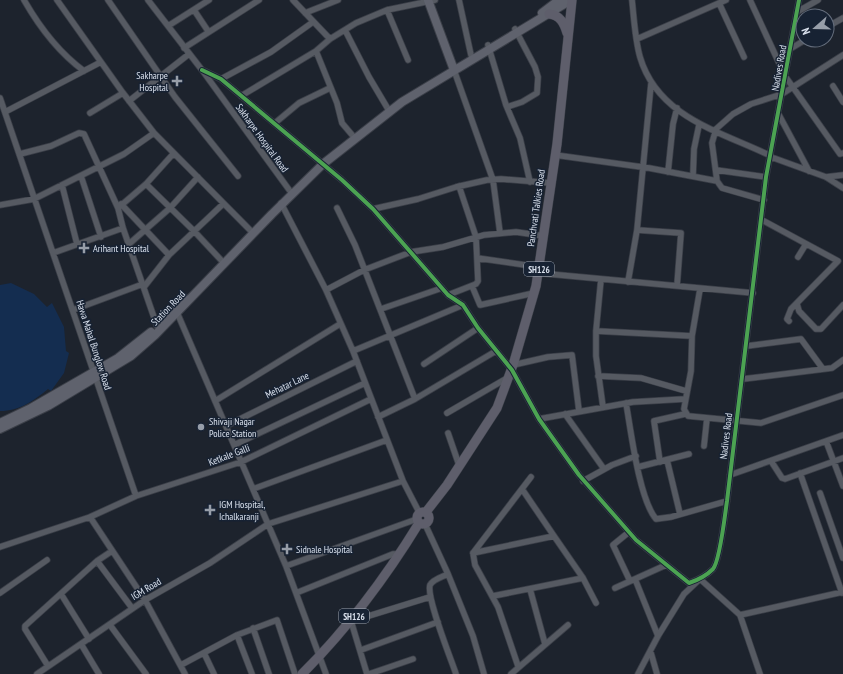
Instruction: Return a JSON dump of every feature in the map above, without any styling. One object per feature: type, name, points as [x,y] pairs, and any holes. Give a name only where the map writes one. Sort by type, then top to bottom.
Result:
[{"type":"main road","points":[[516,31],[559,0]]},
{"type":"main road","points":[[322,163],[352,136],[418,86],[453,68],[571,0]]},
{"type":"main road","name":"Panchvati Talkies Road","points":[[400,554],[421,518],[447,485],[497,408],[511,371],[534,293],[544,236],[555,155],[571,0]]},
{"type":"main road","points":[[430,1],[453,68]]},
{"type":"main road","points":[[549,14],[560,18],[564,23],[568,36]]},
{"type":"main road","points":[[322,163],[402,102],[471,55],[488,47]]},
{"type":"main road","name":"Station Road","points":[[0,430],[48,406],[135,346],[176,310],[227,260],[281,203],[290,191],[322,163]]},
{"type":"main road","name":"Station Road","points":[[0,423],[93,375],[114,367],[143,347],[250,230],[281,203],[322,163]]},
{"type":"main road","name":"SH126","points":[[302,674],[320,656],[352,619],[400,554]]},
{"type":"street","points":[[24,0],[37,22],[58,49],[84,71]]},
{"type":"street","points":[[57,0],[154,134],[250,230]]},
{"type":"street","points":[[108,0],[160,76],[238,176]]},
{"type":"street","name":"Sakharpe Hospital Road","points":[[148,0],[202,70],[290,191]]},
{"type":"street","points":[[168,26],[209,0]]},
{"type":"street","points":[[184,48],[208,31],[259,0]]},
{"type":"street","points":[[293,0],[330,39]]},
{"type":"street","points":[[305,14],[338,0]]},
{"type":"street","points":[[459,0],[471,55]]},
{"type":"street","points":[[632,0],[640,57],[651,84],[677,108],[699,125],[715,133],[826,177],[843,188]]},
{"type":"street","points":[[637,39],[726,0]]},
{"type":"street","points":[[750,0],[785,76],[810,109],[840,154],[843,153]]},
{"type":"street","points":[[804,8],[818,0]]},
{"type":"street","points":[[241,96],[316,51],[330,39],[356,24],[387,10],[430,1]]},
{"type":"street","points":[[719,3],[744,57]]},
{"type":"street","points":[[194,10],[208,31]]},
{"type":"street","points":[[387,10],[408,60]]},
{"type":"street","points":[[221,79],[271,52],[313,22]]},
{"type":"street","name":"Nadives Road","points":[[638,674],[651,653],[658,636],[684,594],[714,568],[719,550],[743,379],[766,177],[779,115],[795,23]]},
{"type":"street","points":[[345,30],[369,77],[388,109]]},
{"type":"street","points":[[507,107],[522,102],[537,93],[538,77],[516,31]]},
{"type":"street","points":[[790,49],[795,46]]},
{"type":"street","points":[[488,47],[507,107],[520,138],[530,182]]},
{"type":"street","points":[[316,51],[342,123],[352,136]]},
{"type":"street","points":[[129,101],[189,54]]},
{"type":"street","points":[[764,200],[722,188],[717,180],[712,143],[716,129],[733,114],[751,104],[782,94],[843,55]]},
{"type":"street","points":[[5,112],[101,62]]},
{"type":"street","points":[[453,68],[493,180],[500,233]]},
{"type":"street","points":[[202,70],[221,79],[275,123],[374,209],[448,296],[462,305],[511,371],[539,419],[583,480],[629,532],[689,583],[700,579],[740,615],[760,674]]},
{"type":"street","points":[[628,282],[637,230],[651,84]]},
{"type":"street","points":[[833,86],[843,102]]},
{"type":"street","points":[[275,123],[299,104],[330,88]]},
{"type":"street","points":[[90,113],[123,93]]},
{"type":"street","points":[[0,98],[34,199]]},
{"type":"street","points":[[668,172],[673,124],[677,108]]},
{"type":"street","points":[[779,115],[809,171]]},
{"type":"street","points":[[693,176],[694,149],[699,125]]},
{"type":"street","points":[[20,154],[51,146],[82,133],[85,136],[120,206],[169,255]]},
{"type":"street","points":[[0,205],[34,199],[124,154],[154,134]]},
{"type":"street","points":[[120,206],[146,184],[173,154]]},
{"type":"street","points":[[555,155],[717,180]]},
{"type":"street","points":[[716,170],[766,177]]},
{"type":"street","points":[[826,177],[843,175]]},
{"type":"street","points":[[81,176],[101,237]]},
{"type":"street","points":[[129,244],[170,208],[198,177]]},
{"type":"street","points":[[374,209],[418,199],[459,186],[493,180],[551,183]]},
{"type":"street","points":[[146,184],[221,260]]},
{"type":"street","points":[[62,185],[77,244]]},
{"type":"street","points":[[448,296],[476,284],[478,281],[476,237],[459,186]]},
{"type":"street","name":"Hawa Mahal Bunglow Road","points":[[34,199],[73,310],[93,375],[136,496]]},
{"type":"street","points":[[281,203],[326,290],[353,351],[403,481],[448,574],[473,636],[481,674]]},
{"type":"street","points":[[73,310],[143,285],[169,255],[223,204]]},
{"type":"street","points":[[120,206],[123,228],[158,326]]},
{"type":"street","points":[[337,208],[355,245],[380,310],[392,335],[415,399]]},
{"type":"street","points":[[762,220],[838,261]]},
{"type":"street","points":[[53,253],[123,228]]},
{"type":"street","points":[[637,230],[681,233],[677,286]]},
{"type":"street","points":[[326,290],[364,270],[412,252],[500,233],[516,232],[544,236]]},
{"type":"street","points":[[798,257],[806,244]]},
{"type":"street","points":[[788,321],[787,319],[791,309],[843,255]]},
{"type":"street","points":[[477,258],[538,270],[601,279],[753,293]]},
{"type":"street","points":[[601,279],[596,331],[598,376],[604,407]]},
{"type":"street","points":[[472,286],[480,305],[534,293]]},
{"type":"street","points":[[380,310],[442,288]]},
{"type":"street","points":[[685,414],[686,390],[691,371],[692,336],[700,289]]},
{"type":"street","points":[[796,304],[799,311],[816,329],[820,329],[843,305]]},
{"type":"street","points":[[353,351],[462,305]]},
{"type":"street","points":[[176,310],[286,566],[326,674]]},
{"type":"street","points":[[215,401],[340,324]]},
{"type":"street","points":[[424,364],[478,328]]},
{"type":"street","points":[[596,331],[692,336]]},
{"type":"street","points":[[746,346],[801,339],[823,369]]},
{"type":"street","points":[[378,417],[415,399],[496,351]]},
{"type":"street","points":[[446,413],[511,371],[548,357],[572,355],[579,411]]},
{"type":"street","points":[[743,379],[832,368],[843,360]]},
{"type":"street","name":"Mehatar Lane","points":[[226,426],[357,361]]},
{"type":"street","points":[[598,376],[641,378],[686,390]]},
{"type":"street","points":[[234,445],[365,383]]},
{"type":"street","points":[[660,462],[654,421],[685,414],[688,416],[761,423],[843,395]]},
{"type":"street","name":"Ketkale Galli","points":[[0,547],[90,517],[136,496],[241,462],[371,399]]},
{"type":"street","points":[[539,419],[626,403],[685,399]]},
{"type":"street","points":[[626,403],[646,502],[656,519],[727,501]]},
{"type":"street","points":[[565,414],[604,469]]},
{"type":"street","points":[[704,446],[707,418]]},
{"type":"street","points":[[448,433],[459,465]]},
{"type":"street","points":[[730,475],[843,435]]},
{"type":"street","points":[[253,489],[387,440]]},
{"type":"street","points":[[826,441],[843,486]]},
{"type":"street","points":[[638,467],[689,454]]},
{"type":"street","points":[[583,480],[604,469],[636,456]]},
{"type":"street","points":[[771,461],[782,478],[785,479],[843,458]]},
{"type":"street","points":[[667,460],[680,514]]},
{"type":"street","points":[[740,615],[842,592],[800,473]]},
{"type":"street","points":[[518,666],[510,639],[493,596],[475,565],[473,553],[531,477]]},
{"type":"street","name":"IGM Road","points":[[37,674],[110,625],[144,600],[210,563],[268,524],[403,481]]},
{"type":"street","points":[[522,489],[583,578],[596,603]]},
{"type":"street","points":[[820,493],[843,558]]},
{"type":"street","points":[[90,517],[144,600],[185,674]]},
{"type":"street","points":[[286,566],[421,518]]},
{"type":"street","points":[[629,532],[612,545],[632,580],[658,636]]},
{"type":"street","points":[[473,553],[554,536]]},
{"type":"street","points":[[48,666],[25,629],[25,626],[97,561],[112,552]]},
{"type":"street","points":[[296,593],[393,554],[400,554]]},
{"type":"street","points":[[0,593],[47,560]]},
{"type":"street","points":[[97,561],[132,608]]},
{"type":"street","points":[[615,588],[666,565]]},
{"type":"street","points":[[448,574],[433,581],[430,586],[430,597],[456,674]]},
{"type":"street","points":[[493,596],[583,578]]},
{"type":"street","points":[[530,589],[545,644]]},
{"type":"street","points":[[61,594],[89,638]]},
{"type":"street","points":[[413,659],[368,674],[352,619],[362,618],[430,597]]},
{"type":"street","points":[[181,665],[237,635],[277,620],[294,674]]},
{"type":"street","points":[[361,650],[438,622]]},
{"type":"street","points":[[110,625],[143,673]]},
{"type":"street","points":[[511,674],[518,666],[568,625]]},
{"type":"street","points":[[253,628],[269,674]]},
{"type":"street","points":[[237,635],[252,674]]},
{"type":"street","points":[[81,644],[99,674]]},
{"type":"street","points":[[204,652],[214,674]]},
{"type":"street","points":[[651,653],[657,674]]},
{"type":"shaded area","points":[[11,283],[34,294],[47,307],[52,303],[64,327],[66,351],[69,353],[64,373],[51,391],[48,389],[20,407],[7,411],[0,411],[0,285]]},
{"type":"cycle path","points":[[202,70],[221,79],[342,180],[373,209],[448,295],[463,305],[478,328],[512,370],[539,419],[579,475],[636,540],[689,583],[702,578],[713,569],[718,557],[724,526],[766,177],[799,0]]},
{"type":"place","name":"Sakharpe Hospital","points":[[177,81]]},
{"type":"place","name":"Arihant Hospital","points":[[84,248]]},
{"type":"place","name":"Shivaji Nagar Police Station","points":[[201,427]]},
{"type":"place","name":"IGM Hospital, Ichalkaranji","points":[[210,510]]},
{"type":"place","name":"Sidnale Hospital","points":[[287,549]]}]
